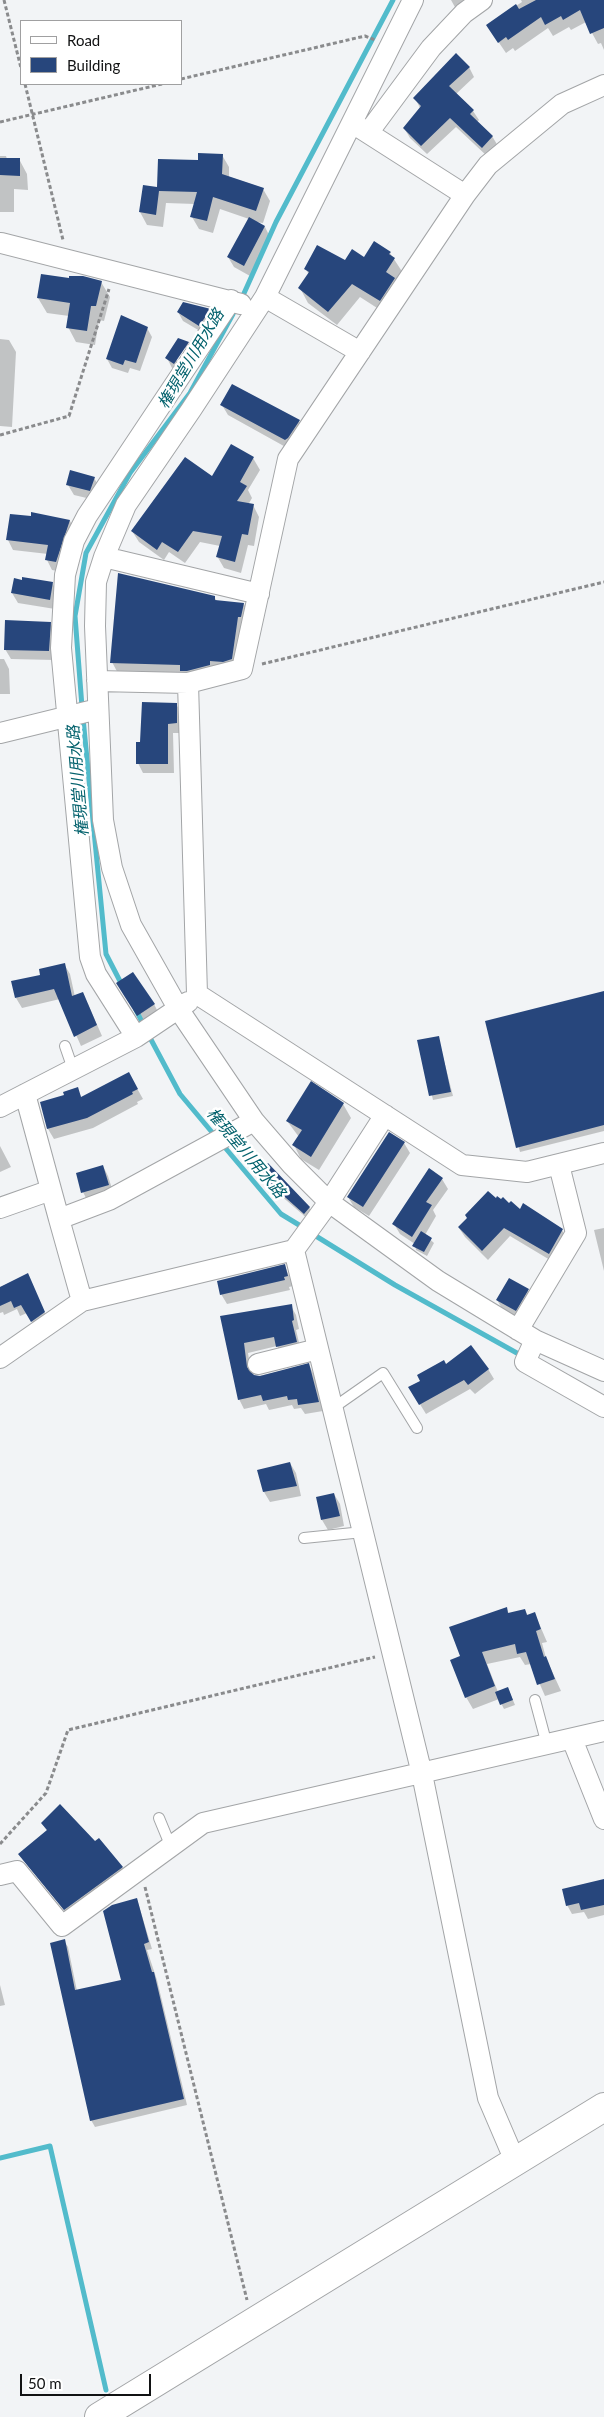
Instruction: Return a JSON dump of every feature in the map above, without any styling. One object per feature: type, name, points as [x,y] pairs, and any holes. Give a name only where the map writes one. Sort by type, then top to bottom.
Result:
[{"type":"street","points":[[413,0],[260,303],[126,505],[104,557],[96,582],[97,681],[103,820],[112,868],[131,925],[179,1010],[254,1121],[292,1165],[329,1202],[438,1281],[527,1335],[604,1371]]},
{"type":"street","points":[[368,133],[432,48],[464,13],[482,0]]},
{"type":"street","points":[[97,681],[188,683],[242,669],[288,459],[465,195],[488,165],[562,104],[604,85]]},
{"type":"street","points":[[351,122],[465,195]]},
{"type":"street","points":[[1,243],[231,300],[260,303],[360,352]]},
{"type":"street","points":[[136,1037],[96,974],[90,957],[60,648],[65,575],[74,542],[87,516],[231,300]]},
{"type":"street","points":[[104,557],[259,594]]},
{"type":"street","points":[[65,575],[96,582]]},
{"type":"street","points":[[0,1107],[136,1037],[179,1010],[196,994],[188,683]]},
{"type":"street","points":[[0,734],[98,709]]},
{"type":"street","points":[[196,994],[462,1165],[527,1172],[604,1153]]},
{"type":"street","points":[[25,1094],[82,1301]]},
{"type":"street","points":[[0,1358],[82,1301],[294,1250],[329,1202],[385,1115]]},
{"type":"street","points":[[59,1219],[109,1200],[254,1121]]},
{"type":"street","points":[[559,1164],[576,1233],[527,1335],[525,1362],[604,1407]]},
{"type":"street","points":[[0,1208],[51,1190]]},
{"type":"street","points":[[294,1250],[422,1774],[488,2098],[515,2161]]},
{"type":"street","points":[[258,1364],[318,1349]]},
{"type":"street","points":[[0,1876],[17,1871],[62,1926],[203,1823],[604,1731]]},
{"type":"street","points":[[572,1739],[604,1819]]},
{"type":"street","points":[[101,2417],[604,2107]]},
{"type":"lane","points":[[65,1046],[73,1069]]},
{"type":"lane","points":[[332,1408],[383,1373],[417,1428]]},
{"type":"lane","points":[[304,1538],[362,1532]]},
{"type":"lane","points":[[535,1700],[547,1745]]},
{"type":"lane","points":[[159,1818],[171,1847]]},
{"type":"path","points":[[4,0],[20,64]]},
{"type":"path","points":[[182,79],[365,36],[390,45]]},
{"type":"path","points":[[25,85],[68,260]]},
{"type":"path","points":[[0,122],[158,85]]},
{"type":"path","points":[[0,435],[69,416],[115,272]]},
{"type":"path","points":[[242,669],[604,582]]},
{"type":"path","points":[[0,1844],[46,1793],[68,1730],[392,1653]]},
{"type":"path","points":[[141,1869],[253,2322]]},
{"type":"building","points":[[536,0],[604,0],[604,28],[590,34],[580,10],[563,20],[561,16],[545,25],[541,17],[508,40],[506,37],[498,43],[486,25],[516,4],[519,9]]},
{"type":"building","points":[[456,53],[470,67],[449,86],[474,110],[470,114],[493,136],[482,148],[450,118],[421,146],[403,128],[421,106],[413,98]]},
{"type":"building","points":[[198,153],[223,154],[222,174],[264,188],[256,211],[213,197],[207,221],[190,217],[197,192],[159,191],[156,215],[139,212],[143,185],[157,187],[158,159],[198,160]]},
{"type":"building","points":[[0,158],[20,158],[20,176],[0,175]]},
{"type":"building","points":[[249,217],[265,226],[244,266],[227,257]]},
{"type":"building","points":[[374,241],[391,252],[389,254],[395,258],[386,272],[395,278],[380,301],[352,284],[328,312],[298,288],[309,272],[304,269],[317,245],[345,260],[352,249],[364,257]]},
{"type":"building","points":[[41,274],[69,278],[69,276],[83,276],[102,281],[96,306],[91,306],[87,331],[66,328],[70,303],[37,298]]},
{"type":"building","points":[[183,302],[211,309],[199,326],[177,312]]},
{"type":"building","points":[[121,315],[148,327],[136,363],[125,360],[123,365],[106,359]]},
{"type":"building","points":[[178,338],[189,342],[174,364],[165,358]]},
{"type":"building","points":[[232,384],[300,420],[288,438],[285,440],[220,405]]},
{"type":"building","points":[[231,444],[254,457],[240,482],[247,486],[237,501],[254,504],[248,535],[242,534],[235,562],[216,557],[222,536],[193,531],[178,552],[162,542],[157,550],[131,531],[185,457],[212,476]]},
{"type":"building","points":[[70,470],[95,477],[90,491],[66,485]]},
{"type":"building","points":[[31,512],[70,520],[56,562],[45,560],[48,545],[6,540],[10,514],[31,516]]},
{"type":"building","points":[[118,573],[215,596],[215,600],[244,603],[241,617],[238,617],[232,659],[223,662],[210,661],[210,665],[187,671],[180,671],[180,665],[110,663]]},
{"type":"building","points":[[22,577],[53,582],[50,600],[11,593],[14,578],[22,580]]},
{"type":"building","points":[[5,620],[51,622],[49,651],[4,650]]},
{"type":"building","points":[[142,702],[177,703],[177,723],[168,724],[168,764],[136,764],[136,742],[140,742]]},
{"type":"building","points":[[65,963],[72,996],[83,992],[97,1025],[74,1037],[54,989],[15,998],[11,981],[40,975],[39,969]]},
{"type":"building","points":[[133,972],[155,1004],[137,1016],[116,983]]},
{"type":"building","points":[[604,991],[604,1125],[516,1148],[485,1021]]},
{"type":"building","points":[[439,1036],[451,1092],[429,1096],[417,1040]]},
{"type":"building","points":[[129,1072],[138,1089],[132,1092],[133,1094],[87,1118],[47,1129],[40,1102],[64,1095],[63,1092],[78,1087],[81,1097]]},
{"type":"building","points":[[311,1081],[344,1103],[311,1157],[292,1145],[302,1130],[286,1121]]},
{"type":"building","points":[[389,1132],[405,1142],[363,1207],[347,1197]]},
{"type":"building","points":[[268,1163],[310,1207],[304,1214],[258,1173]]},
{"type":"building","points":[[103,1165],[109,1185],[81,1193],[76,1173]]},
{"type":"building","points":[[429,1168],[443,1178],[426,1202],[432,1205],[412,1237],[392,1224]]},
{"type":"building","points":[[488,1191],[496,1198],[497,1196],[501,1199],[503,1197],[509,1203],[511,1201],[520,1209],[523,1203],[563,1229],[549,1254],[504,1228],[482,1251],[458,1227],[467,1218],[465,1215]]},
{"type":"building","points":[[421,1231],[432,1238],[424,1252],[412,1246]]},
{"type":"building","points":[[285,1264],[288,1276],[284,1277],[285,1280],[220,1295],[217,1281]]},
{"type":"building","points":[[28,1273],[45,1312],[31,1322],[21,1305],[14,1308],[11,1301],[0,1306],[0,1287]]},
{"type":"building","points":[[509,1278],[529,1289],[516,1311],[496,1300]]},
{"type":"building","points":[[292,1304],[294,1320],[292,1321],[297,1342],[276,1347],[274,1337],[244,1343],[247,1367],[254,1375],[260,1376],[309,1363],[319,1402],[298,1405],[297,1399],[288,1400],[287,1396],[263,1401],[261,1395],[238,1400],[220,1316]]},
{"type":"building","points":[[471,1345],[489,1369],[468,1385],[464,1380],[419,1405],[408,1387],[420,1381],[417,1375],[444,1360],[446,1364]]},
{"type":"building","points":[[290,1462],[297,1486],[263,1492],[257,1470]]},
{"type":"building","points":[[334,1493],[340,1516],[321,1520],[316,1497]]},
{"type":"building","points":[[507,1607],[508,1613],[525,1609],[527,1615],[535,1612],[541,1629],[536,1631],[544,1657],[546,1656],[555,1679],[537,1685],[526,1652],[517,1654],[515,1644],[482,1652],[495,1686],[465,1698],[450,1660],[460,1656],[449,1627]]},
{"type":"building","points":[[508,1687],[513,1700],[500,1705],[495,1692]]},
{"type":"building","points":[[60,1804],[95,1841],[99,1838],[123,1867],[64,1910],[18,1854],[47,1830],[41,1823]]},
{"type":"building","points":[[604,1879],[604,1905],[581,1910],[579,1903],[566,1906],[562,1889]]},
{"type":"building","points":[[137,1898],[149,1942],[144,1944],[152,1972],[154,1972],[184,2099],[90,2121],[50,1943],[65,1939],[75,1990],[121,1980],[103,1911],[112,1905]]},
{"type":"waterway","name":"権現堂川用水路","points":[[241,300],[276,222],[393,0]]},
{"type":"waterway","name":"権現堂川用水路","points":[[82,707],[75,616],[86,553],[130,473],[190,393],[233,314]]},
{"type":"waterway","name":"権現堂川用水路","points":[[83,718],[106,954],[122,985]]},
{"type":"waterway","name":"権現堂川用水路","points":[[136,1010],[144,1026]]},
{"type":"waterway","name":"権現堂川用水路","points":[[148,1034],[180,1094],[216,1137]]},
{"type":"waterway","name":"権現堂川用水路","points":[[222,1144],[281,1214],[304,1228]]},
{"type":"waterway","name":"権現堂川用水路","points":[[311,1233],[395,1285],[524,1357]]},
{"type":"waterway","points":[[0,2158],[50,2146],[106,2390]]}]
